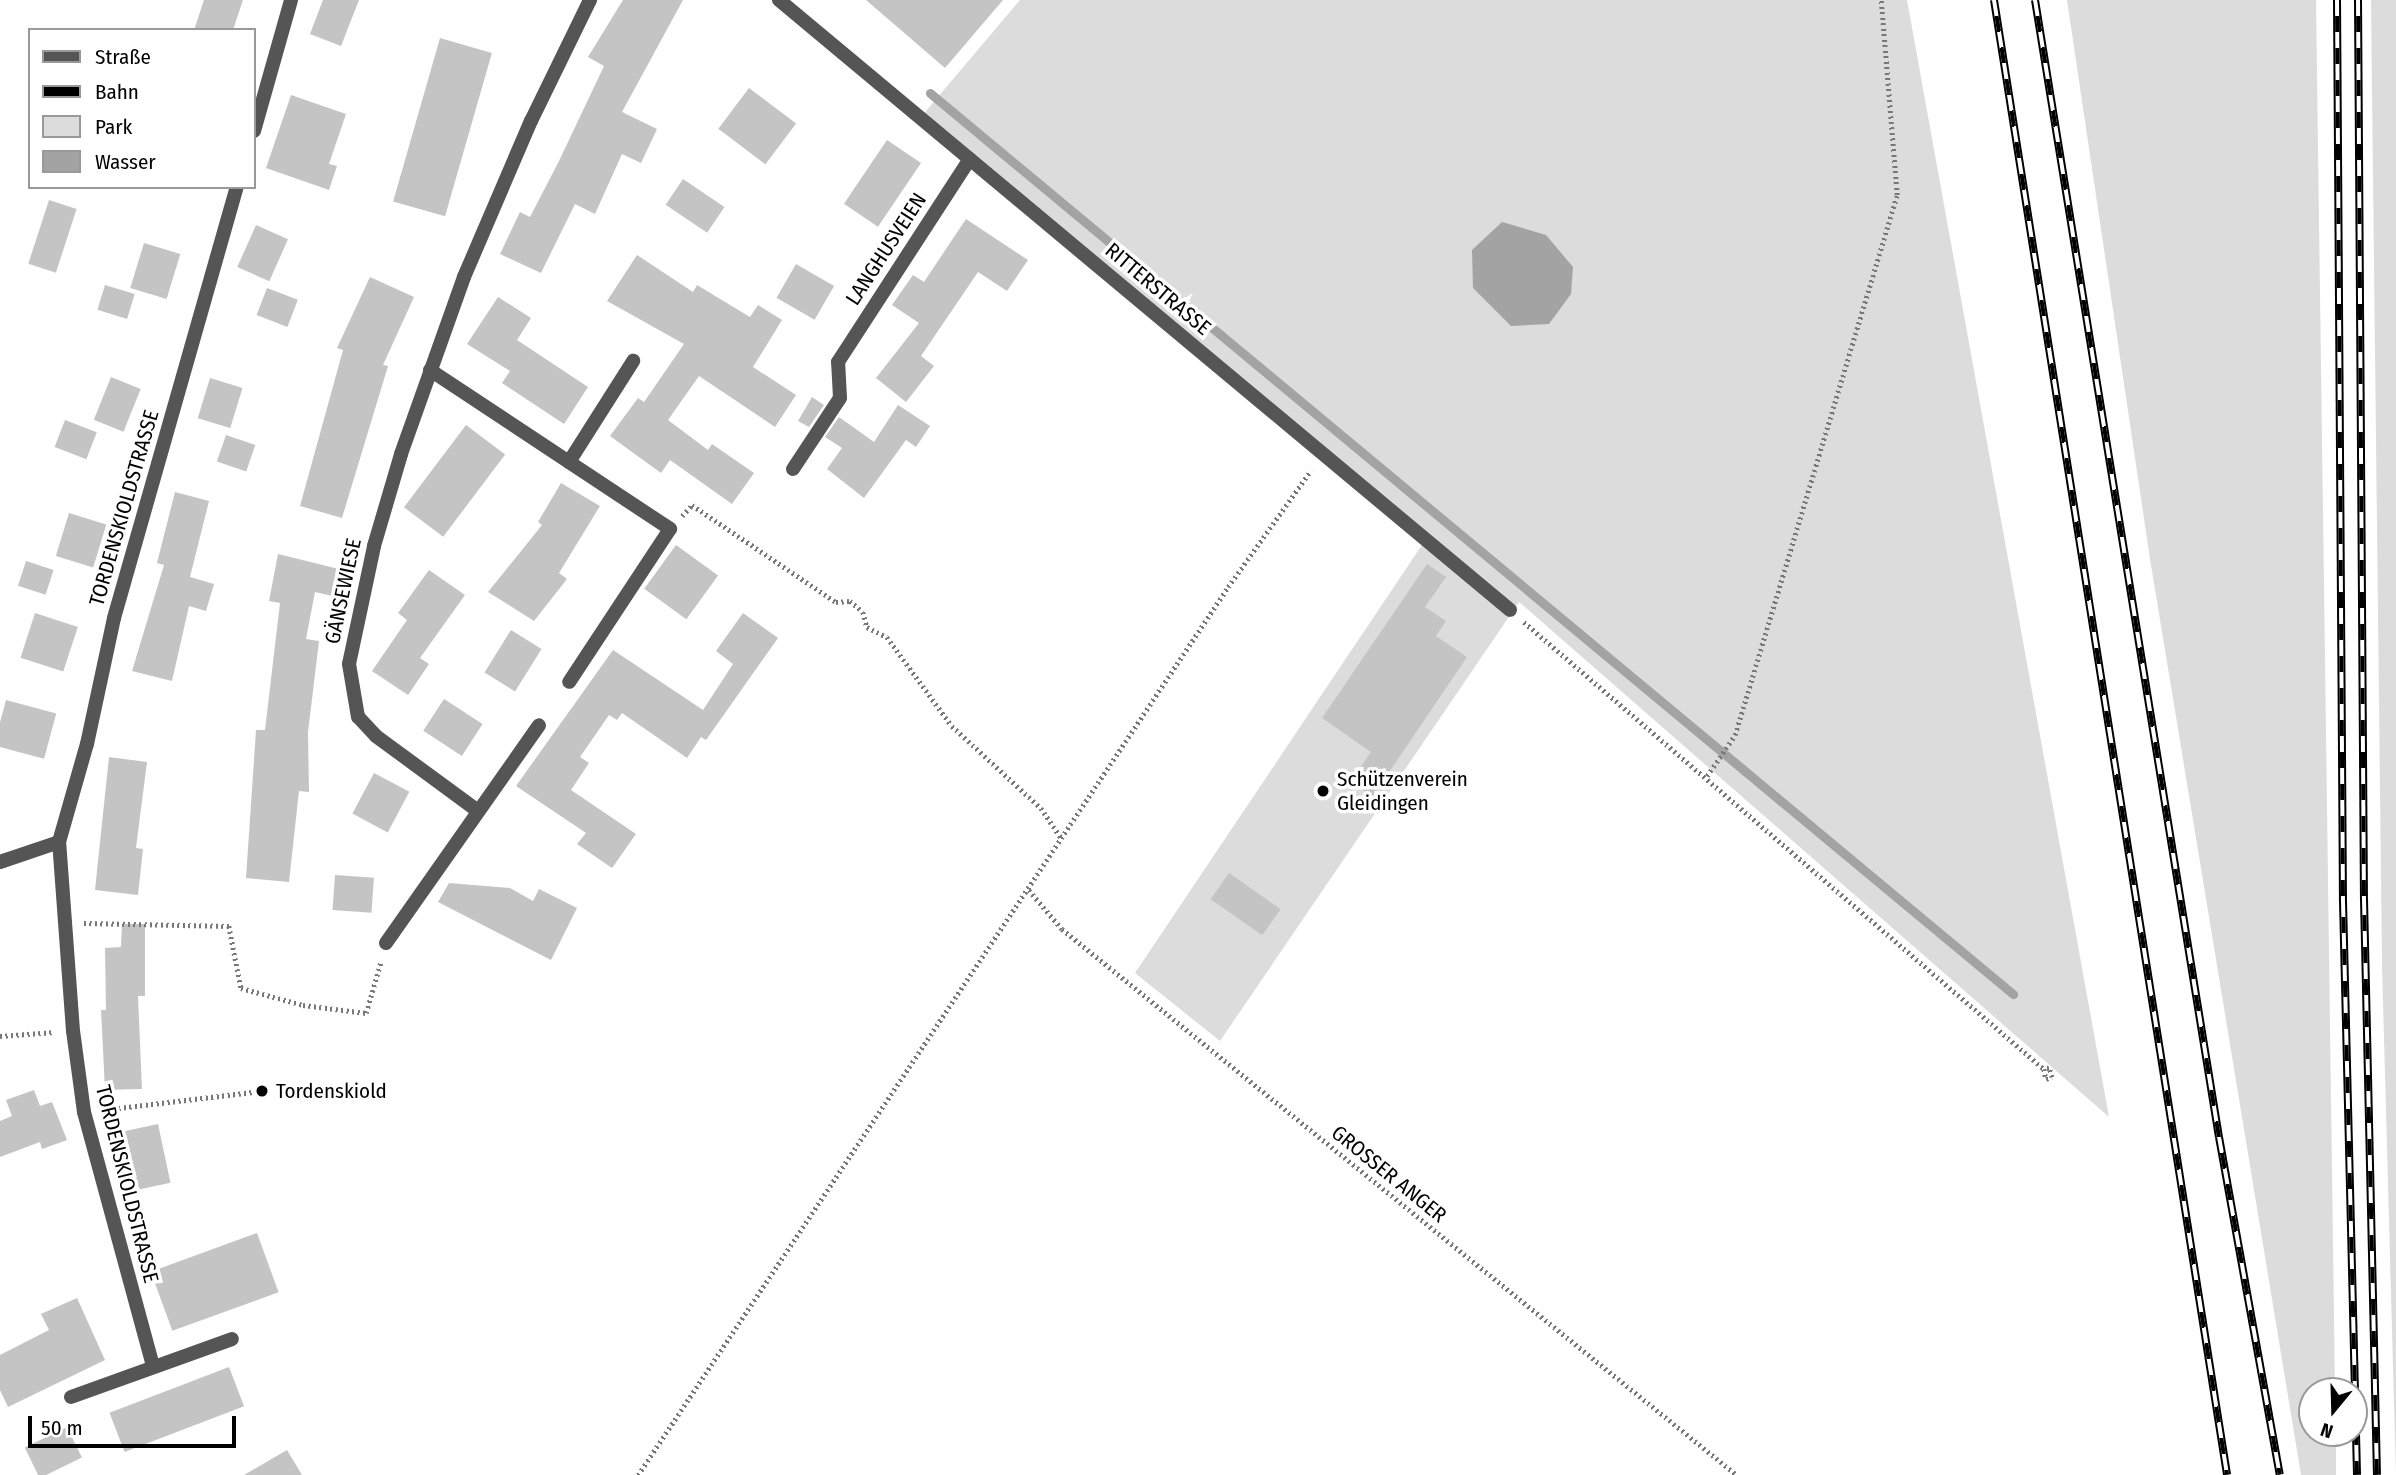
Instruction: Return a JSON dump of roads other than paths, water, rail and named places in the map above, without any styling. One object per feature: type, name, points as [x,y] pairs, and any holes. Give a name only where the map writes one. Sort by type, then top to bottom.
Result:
[{"type":"street","points":[[256,124],[291,0]]},
{"type":"street","name":"GÄNSEWIESE","points":[[478,811],[376,736],[358,717],[349,663],[374,546],[430,370],[510,169],[590,0]]},
{"type":"street","name":"RITTERSTRASSE","points":[[779,0],[1510,610]]},
{"type":"street","name":"LANGHUSVEIEN","points":[[793,469],[840,398],[838,362],[970,159]]},
{"type":"street","name":"TORDENSKIOLDSTRASSE","points":[[153,1366],[84,1112],[73,1031],[59,842],[87,744],[114,618],[236,189]]},
{"type":"street","points":[[569,462],[633,361]]},
{"type":"street","points":[[430,370],[670,529],[569,682]]},
{"type":"street","points":[[386,943],[539,725]]},
{"type":"street","points":[[0,862],[59,842]]},
{"type":"street","points":[[71,1397],[232,1339]]},
{"type":"water","points":[[1502,222],[1546,235],[1573,267],[1571,294],[1549,324],[1511,326],[1473,288],[1472,250]]},
{"type":"waterway","points":[[930,93],[2013,994]]},
{"type":"railway","points":[[1994,0],[2227,1475]]},
{"type":"railway","points":[[2035,0],[2219,1137],[2280,1475]]},
{"type":"railway","points":[[2337,0],[2343,901],[2357,1475]]},
{"type":"railway","points":[[2358,0],[2364,899],[2377,1475]]},
{"type":"place","name":"Schützenverein Gleidingen","points":[[1323,791]]},
{"type":"place","name":"Tordenskiold","points":[[262,1091]]}]
